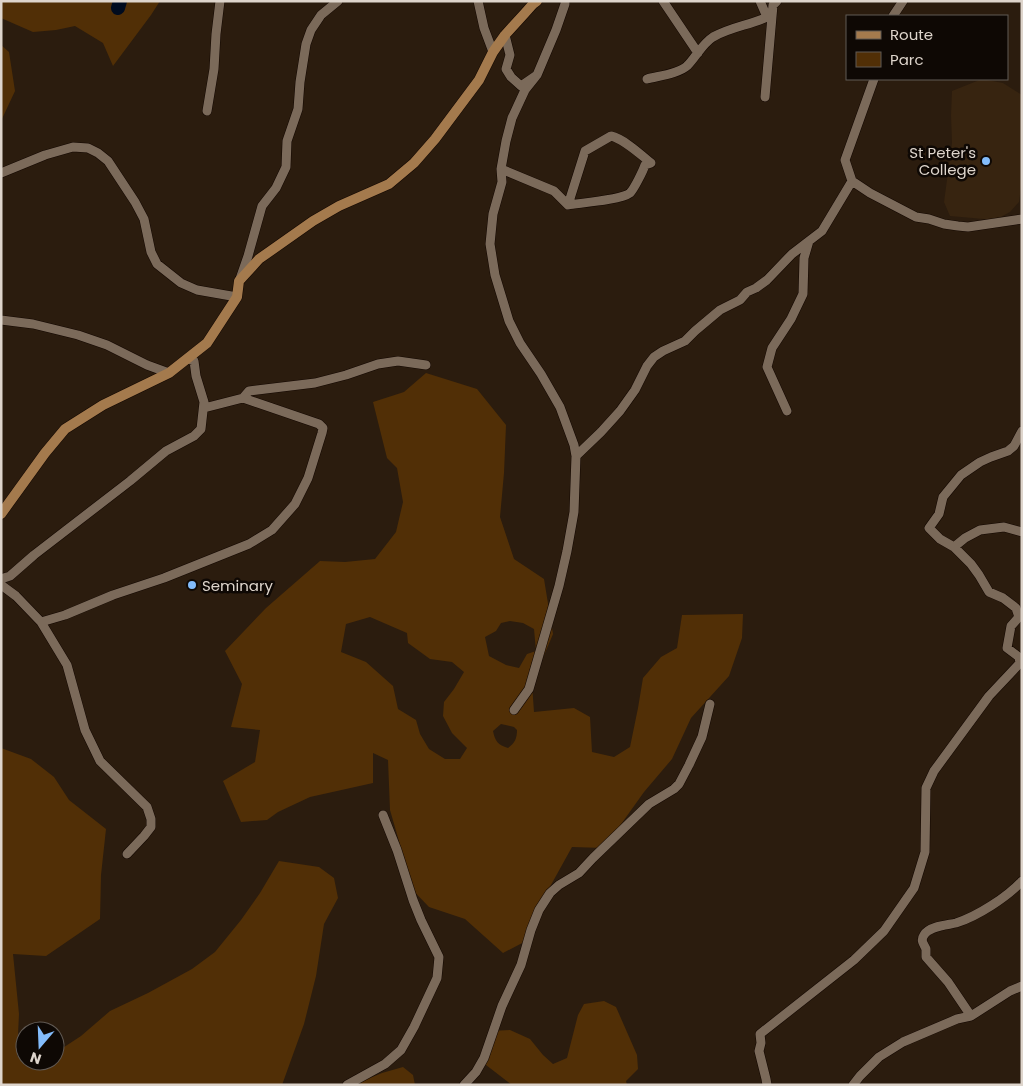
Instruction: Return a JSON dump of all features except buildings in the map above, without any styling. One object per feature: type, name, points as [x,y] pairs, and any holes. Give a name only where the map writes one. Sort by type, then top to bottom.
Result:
[{"type":"main road","points":[[1,514],[45,453],[65,429],[103,405],[169,373],[208,343],[237,297],[239,282],[259,259],[313,221],[339,206],[390,184],[414,163],[479,80],[493,52],[505,35],[537,1]]},
{"type":"street","points":[[207,111],[214,69],[220,1]]},
{"type":"street","points":[[239,282],[262,206],[276,188],[286,167],[287,141],[298,109],[306,44],[311,30],[321,15],[338,1]]},
{"type":"street","points":[[478,1],[484,28],[493,52]]},
{"type":"street","points":[[514,710],[528,689],[567,551],[574,512],[576,456],[574,445],[560,407],[520,343],[509,321],[495,275],[490,244],[493,214],[502,182],[501,169],[512,118],[525,90],[537,75],[556,30],[565,1]]},
{"type":"street","points":[[664,1],[698,53]]},
{"type":"street","points":[[760,1],[768,18]]},
{"type":"street","points":[[894,15],[903,1]]},
{"type":"street","points":[[647,79],[680,71],[688,65],[707,41],[733,28],[768,18],[775,3]]},
{"type":"street","points":[[765,97],[775,3]]},
{"type":"street","points":[[505,35],[510,55],[506,69],[511,77],[521,86],[537,75]]},
{"type":"street","points":[[874,80],[846,160],[852,181],[870,193],[916,217],[944,224],[968,226],[1022,219]]},
{"type":"street","points":[[608,137],[616,137],[651,163],[645,165],[630,193],[599,201],[568,205],[585,151],[608,137]]},
{"type":"street","points":[[1,173],[73,146],[88,148],[98,152],[108,161],[144,219],[151,252],[157,264],[181,283],[197,290],[237,297]]},
{"type":"street","points":[[501,169],[554,191],[568,205]]},
{"type":"street","points":[[576,456],[620,411],[635,390],[647,366],[654,357],[663,350],[685,341],[720,310],[740,300],[747,292],[767,280],[792,254],[822,231],[852,181]]},
{"type":"street","points":[[787,411],[767,367],[772,348],[803,294],[804,258],[809,241]]},
{"type":"street","points":[[1,320],[33,324],[78,335],[169,373]]},
{"type":"street","points":[[1,579],[10,576],[166,450],[194,436],[201,429],[204,402],[196,376],[194,361],[188,358]]},
{"type":"street","points":[[204,408],[243,398],[249,392],[346,376],[378,364],[398,361],[426,365]]},
{"type":"street","points":[[41,622],[164,578],[249,544],[272,530],[295,504],[308,478],[323,428],[319,424],[243,398]]},
{"type":"street","points":[[766,1085],[759,1051],[760,1034],[854,960],[884,930],[914,888],[926,852],[926,788],[934,771],[989,696],[1021,663],[1019,657],[1007,648],[1010,626],[1019,617],[1016,608],[1003,598],[989,592],[980,575],[971,564],[954,547],[940,539],[929,528],[939,514],[943,497],[961,475],[980,462],[1008,451],[1014,446],[1022,431]]},
{"type":"street","points":[[954,547],[980,530],[1004,527],[1022,532]]},
{"type":"street","points":[[1,584],[16,596],[41,622],[67,665],[85,730],[100,760],[147,807],[151,819],[151,827],[127,854]]},
{"type":"street","points":[[464,1085],[476,1072],[484,1058],[502,1006],[521,965],[538,910],[550,893],[579,873],[649,804],[679,784],[702,737],[710,704]]},
{"type":"street","points":[[346,1085],[385,1064],[401,1050],[437,978],[439,957],[415,907],[397,850],[383,815]]},
{"type":"street","points":[[971,1016],[948,982],[926,957],[926,949],[922,943],[923,936],[927,931],[957,923],[976,915],[1003,897],[1022,880]]},
{"type":"street","points":[[853,1085],[879,1057],[903,1042],[957,1019],[971,1016],[1010,991],[1022,986]]},
{"type":"shaded area","name":"St Peter's College","points":[[980,80],[987,80],[1003,83],[1022,95],[1022,180],[1019,202],[1010,212],[995,220],[950,216],[944,202],[952,143],[952,91]]},
{"type":"green space","points":[[1,1],[160,1],[113,66],[103,43],[75,26],[33,32],[1,18]]},
{"type":"green space","points":[[1,45],[9,52],[15,91],[1,121]]},
{"type":"green space","points":[[426,373],[477,389],[506,425],[500,517],[514,559],[544,579],[553,634],[532,684],[534,712],[574,708],[590,717],[592,752],[614,757],[630,747],[643,678],[661,657],[677,648],[682,615],[743,614],[742,638],[729,676],[691,718],[672,759],[644,792],[604,848],[572,847],[536,912],[526,941],[503,953],[465,919],[429,907],[403,880],[401,848],[390,810],[388,760],[373,753],[373,783],[310,797],[278,812],[267,820],[241,822],[223,781],[255,762],[260,730],[231,727],[242,684],[225,651],[266,608],[320,561],[345,562],[375,559],[396,532],[403,502],[397,468],[387,458],[373,402],[404,392]],"holes":[[[370,617],[407,633],[408,643],[430,659],[452,662],[464,672],[444,702],[443,716],[452,733],[467,748],[460,759],[445,759],[429,749],[420,734],[416,720],[398,709],[393,686],[366,662],[341,652],[346,624]],[[510,621],[523,623],[534,629],[536,651],[527,654],[519,668],[506,665],[489,656],[485,637],[496,631],[501,623]],[[501,724],[514,727],[517,730],[517,735],[508,748],[498,742],[493,731]]]},
{"type":"green space","points":[[1,748],[31,759],[54,777],[69,800],[106,829],[101,875],[100,919],[46,956],[13,954],[19,1014],[19,1021],[15,1021],[15,1071],[65,1071],[65,1046],[81,1036],[110,1011],[192,969],[215,952],[260,893],[279,861],[319,867],[334,878],[338,898],[324,924],[316,976],[304,1024],[282,1085],[1,1085]]},
{"type":"green space","points":[[604,1001],[616,1007],[637,1055],[638,1069],[626,1081],[627,1085],[512,1085],[486,1065],[485,1042],[491,1031],[510,1030],[530,1039],[553,1064],[567,1058],[578,1015],[584,1004]]},
{"type":"green space","points":[[403,1067],[413,1075],[415,1085],[353,1085],[382,1073]]},
{"type":"waterway","points":[[118,8],[120,1]]},
{"type":"place","name":"St Peter's College","points":[[986,161]]},
{"type":"place","name":"Seminary","points":[[192,585]]}]
